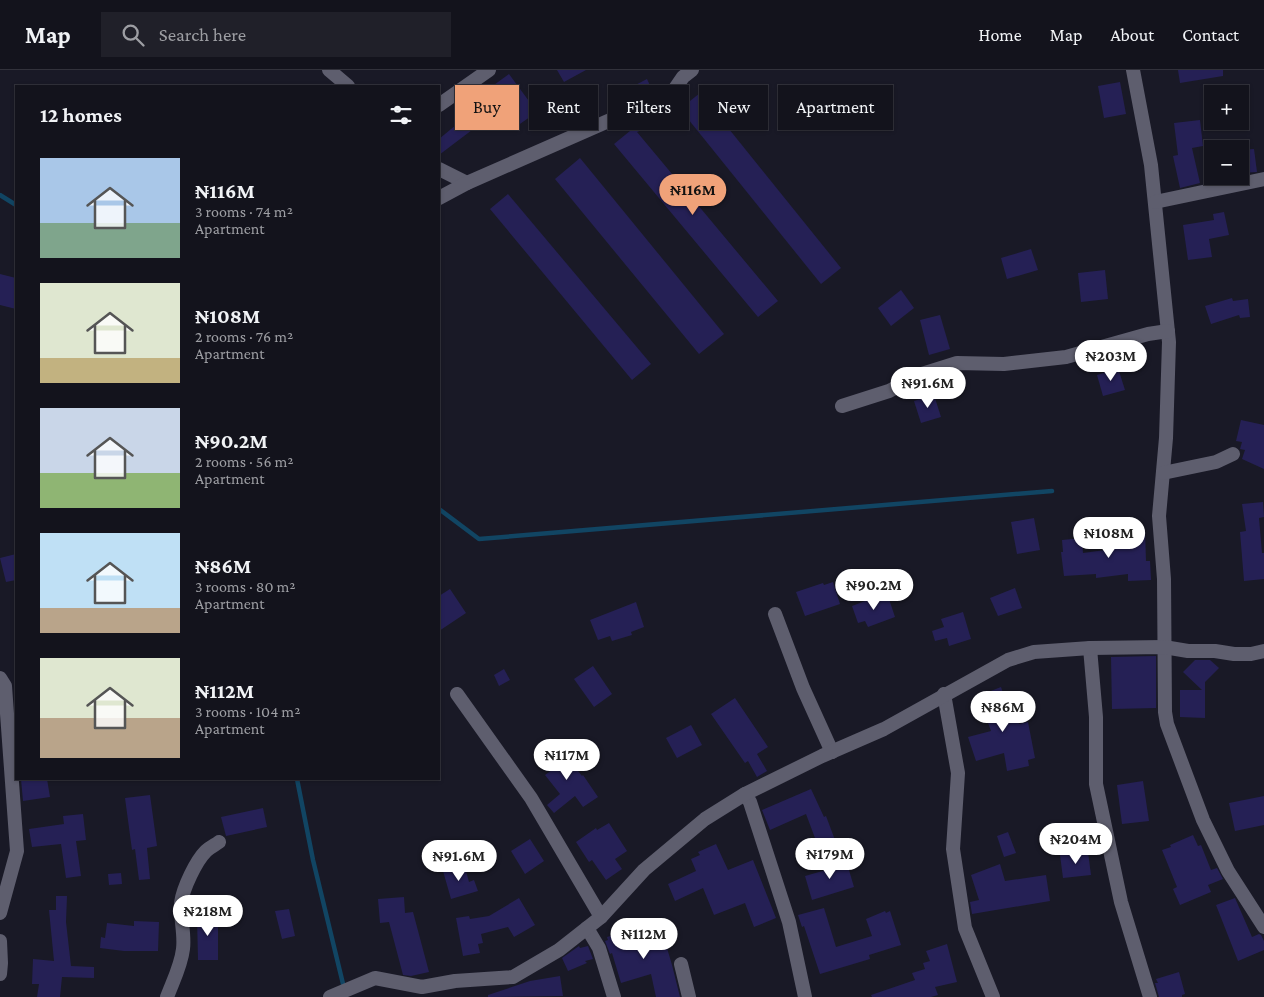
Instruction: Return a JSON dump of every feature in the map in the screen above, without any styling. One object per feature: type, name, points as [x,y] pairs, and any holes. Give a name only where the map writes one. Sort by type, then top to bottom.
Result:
[{"type":"street","points":[[329,70],[347,85]]},
{"type":"street","points":[[440,104],[489,70]]},
{"type":"street","points":[[440,197],[467,183],[672,93],[683,76],[692,70]]},
{"type":"street","points":[[1133,70],[1152,165],[1168,331],[1166,428],[1159,516],[1164,579],[1165,712],[1167,724],[1203,820],[1228,871],[1264,927]]},
{"type":"street","points":[[440,170],[467,183]]},
{"type":"street","points":[[1155,202],[1264,179]]},
{"type":"street","points":[[842,406],[889,391],[922,374],[957,363],[1004,364],[1066,358],[1148,334],[1168,331]]},
{"type":"street","points":[[1163,473],[1216,462],[1233,454]]},
{"type":"street","points":[[775,614],[803,688],[832,752]]},
{"type":"street","points":[[330,997],[375,978],[422,987],[455,981],[513,976],[559,950],[587,928],[652,864],[705,819],[745,794],[884,729],[1008,660],[1034,652],[1090,648],[1164,647],[1188,652],[1215,651],[1234,654],[1251,654],[1264,651]]},
{"type":"street","points":[[1090,648],[1096,718],[1096,784],[1121,902],[1150,997]]},
{"type":"street","points":[[0,678],[5,686],[6,764],[17,851],[0,913]]},
{"type":"street","points":[[457,694],[531,798],[600,917]]},
{"type":"street","points":[[944,694],[958,773],[953,850],[965,928],[993,997]]},
{"type":"street","points":[[745,794],[750,802],[789,922],[805,997]]},
{"type":"street","points":[[167,997],[179,968],[183,949],[184,927],[181,904],[188,878],[206,851],[219,842]]},
{"type":"street","points":[[587,928],[599,948],[614,997]]},
{"type":"street","points":[[0,942],[2,963],[0,974]]},
{"type":"street","points":[[681,964],[689,997]]},
{"type":"building","points":[[557,70],[586,70],[564,82]]},
{"type":"building","points":[[1178,70],[1223,70],[1223,76],[1180,83]]},
{"type":"building","points":[[509,74],[517,85],[494,85]]},
{"type":"building","points":[[647,79],[650,85],[635,85]]},
{"type":"building","points":[[1120,82],[1126,114],[1104,118],[1098,86]]},
{"type":"building","points":[[519,88],[529,101],[529,118],[519,125]]},
{"type":"building","points":[[699,94],[699,130],[730,130],[841,268],[821,284],[689,120],[689,102]]},
{"type":"building","points":[[1200,120],[1203,146],[1192,148],[1200,183],[1180,188],[1173,156],[1178,155],[1174,123]]},
{"type":"building","points":[[455,126],[455,130],[472,130],[440,154],[440,138]]},
{"type":"building","points":[[631,130],[642,130],[637,132],[778,301],[758,317],[614,144]]},
{"type":"building","points":[[1249,149],[1254,149],[1257,172],[1249,172]]},
{"type":"building","points":[[580,158],[724,334],[699,354],[555,179]]},
{"type":"building","points":[[508,194],[651,364],[632,380],[490,209]]},
{"type":"building","points":[[1224,212],[1229,235],[1209,239],[1212,257],[1188,260],[1183,225],[1214,220],[1213,214]]},
{"type":"building","points":[[1031,249],[1038,270],[1007,279],[1001,258]]},
{"type":"building","points":[[1105,270],[1108,299],[1081,302],[1078,273]]},
{"type":"building","points":[[0,274],[15,278],[15,309],[0,305]]},
{"type":"building","points":[[901,290],[914,308],[891,326],[878,308]]},
{"type":"building","points":[[1232,298],[1233,301],[1248,299],[1250,317],[1240,318],[1239,315],[1211,324],[1205,306]]},
{"type":"building","points":[[940,315],[950,349],[929,355],[920,320]]},
{"type":"building","points":[[1118,368],[1125,390],[1103,396],[1097,375]]},
{"type":"building","points":[[934,395],[941,417],[921,423],[914,401]]},
{"type":"building","points":[[1241,420],[1264,425],[1264,469],[1242,459],[1245,450],[1240,449],[1242,442],[1236,441]]},
{"type":"building","points":[[1263,502],[1264,517],[1259,518],[1262,553],[1264,553],[1264,579],[1244,581],[1240,532],[1246,531],[1242,504]]},
{"type":"building","points":[[1034,518],[1040,550],[1017,554],[1011,522]]},
{"type":"building","points":[[1126,530],[1145,530],[1146,561],[1150,561],[1151,580],[1128,581],[1128,574],[1096,578],[1096,574],[1064,576],[1061,552],[1063,552],[1062,540],[1082,538],[1083,553],[1127,547]]},
{"type":"building","points":[[15,554],[15,580],[6,582],[0,558]]},
{"type":"building","points":[[833,582],[840,604],[805,616],[796,592],[823,583],[824,585]]},
{"type":"building","points":[[1015,588],[1022,608],[998,616],[990,598]]},
{"type":"building","points":[[450,589],[466,613],[440,630],[440,595]]},
{"type":"building","points":[[881,595],[884,601],[889,599],[895,617],[868,627],[865,621],[858,623],[852,606]]},
{"type":"building","points":[[636,602],[644,627],[631,632],[632,635],[612,641],[610,636],[598,640],[590,620]]},
{"type":"building","points":[[963,612],[971,639],[949,646],[947,638],[935,641],[932,631],[944,627],[941,619]]},
{"type":"building","points":[[1156,656],[1156,708],[1112,709],[1111,657]]},
{"type":"building","points":[[1195,660],[1210,660],[1219,668],[1205,682],[1205,718],[1180,717],[1180,690],[1202,690],[1183,672]]},
{"type":"building","points":[[593,666],[612,694],[594,707],[574,679]]},
{"type":"building","points":[[504,669],[510,680],[499,686],[494,675]]},
{"type":"building","points":[[1001,687],[1004,696],[1008,695],[1019,724],[1028,722],[1035,758],[1028,760],[1029,766],[1007,771],[1004,753],[976,761],[968,737],[991,731],[978,696]]},
{"type":"building","points":[[735,698],[768,747],[757,754],[767,771],[757,777],[748,761],[745,763],[711,714]]},
{"type":"building","points":[[691,725],[702,745],[677,758],[666,738]]},
{"type":"building","points":[[552,748],[557,756],[561,749],[583,775],[598,797],[583,807],[575,796],[554,813],[547,805],[560,794],[545,775],[552,770],[542,756]]},
{"type":"building","points":[[21,780],[47,780],[50,797],[23,801]]},
{"type":"building","points":[[1143,781],[1149,821],[1122,824],[1117,785]]},
{"type":"building","points":[[811,789],[824,817],[826,816],[835,840],[818,846],[806,814],[770,830],[762,810]]},
{"type":"building","points":[[150,795],[157,846],[147,848],[150,879],[139,880],[135,849],[132,850],[125,798]]},
{"type":"building","points":[[1264,796],[1264,825],[1235,831],[1229,803]]},
{"type":"building","points":[[263,808],[267,827],[226,836],[221,817]]},
{"type":"building","points":[[83,814],[86,840],[76,841],[81,876],[66,878],[61,844],[32,847],[29,829],[64,824],[63,816]]},
{"type":"building","points":[[609,823],[627,851],[615,859],[622,869],[606,880],[592,860],[589,862],[576,842],[596,828],[597,830]]},
{"type":"building","points":[[1008,832],[1016,853],[1004,857],[997,836]]},
{"type":"building","points":[[1193,835],[1198,846],[1201,845],[1211,870],[1217,868],[1223,879],[1208,885],[1211,892],[1180,905],[1173,889],[1177,887],[1162,850]]},
{"type":"building","points":[[530,839],[544,861],[525,874],[511,851]]},
{"type":"building","points":[[716,844],[728,870],[753,860],[776,918],[754,927],[745,903],[714,915],[703,888],[675,901],[668,884],[696,871],[691,859],[700,855],[698,852]]},
{"type":"building","points":[[1088,852],[1091,875],[1063,878],[1060,855]]},
{"type":"building","points":[[846,860],[854,887],[812,900],[805,876],[826,870],[825,866]]},
{"type":"building","points":[[464,864],[469,882],[474,880],[478,891],[451,899],[443,871]]},
{"type":"building","points":[[1000,864],[1005,881],[1046,875],[1050,901],[972,914],[970,902],[979,900],[971,875]]},
{"type":"building","points":[[121,873],[122,884],[109,885],[108,874]]},
{"type":"building","points":[[56,896],[67,896],[66,922],[71,966],[94,967],[94,978],[62,977],[60,997],[37,997],[39,984],[32,984],[33,959],[54,961],[49,910],[56,910]]},
{"type":"building","points":[[404,897],[405,913],[413,912],[429,972],[411,976],[403,975],[389,922],[380,923],[378,899]]},
{"type":"building","points":[[519,898],[535,925],[514,937],[508,927],[481,934],[483,943],[478,944],[480,953],[463,956],[456,918],[469,916],[470,919],[489,916]]},
{"type":"building","points":[[1235,898],[1252,937],[1259,934],[1264,941],[1264,950],[1238,961],[1216,905]]},
{"type":"building","points":[[824,908],[836,947],[872,936],[866,919],[885,911],[886,913],[890,911],[901,945],[869,955],[870,959],[820,974],[804,926],[802,927],[798,915]]},
{"type":"building","points":[[289,909],[295,936],[282,939],[275,911]]},
{"type":"building","points":[[197,915],[218,915],[218,960],[198,960]]},
{"type":"building","points":[[134,921],[159,922],[158,951],[124,951],[100,948],[101,937],[105,938],[107,923],[134,926]]},
{"type":"building","points":[[655,927],[656,933],[662,931],[680,997],[656,997],[651,974],[621,983],[612,953],[610,954],[605,941],[608,940],[607,937],[629,930],[631,935]]},
{"type":"building","points":[[947,944],[957,982],[935,987],[938,995],[931,997],[872,997],[871,995],[915,980],[912,973],[925,969],[923,963],[930,961],[926,951]]},
{"type":"building","points":[[579,946],[580,948],[588,946],[593,959],[585,961],[587,963],[568,971],[562,958]]},
{"type":"building","points":[[1179,972],[1185,994],[1182,997],[1159,997],[1155,983],[1158,983],[1156,979]]},
{"type":"building","points":[[560,976],[563,996],[488,997],[488,995],[530,981]]},
{"type":"waterway","points":[[0,195],[15,204]]},
{"type":"waterway","points":[[440,510],[479,539],[1052,491]]},
{"type":"waterway","points":[[297,780],[313,860],[344,988]]}]
